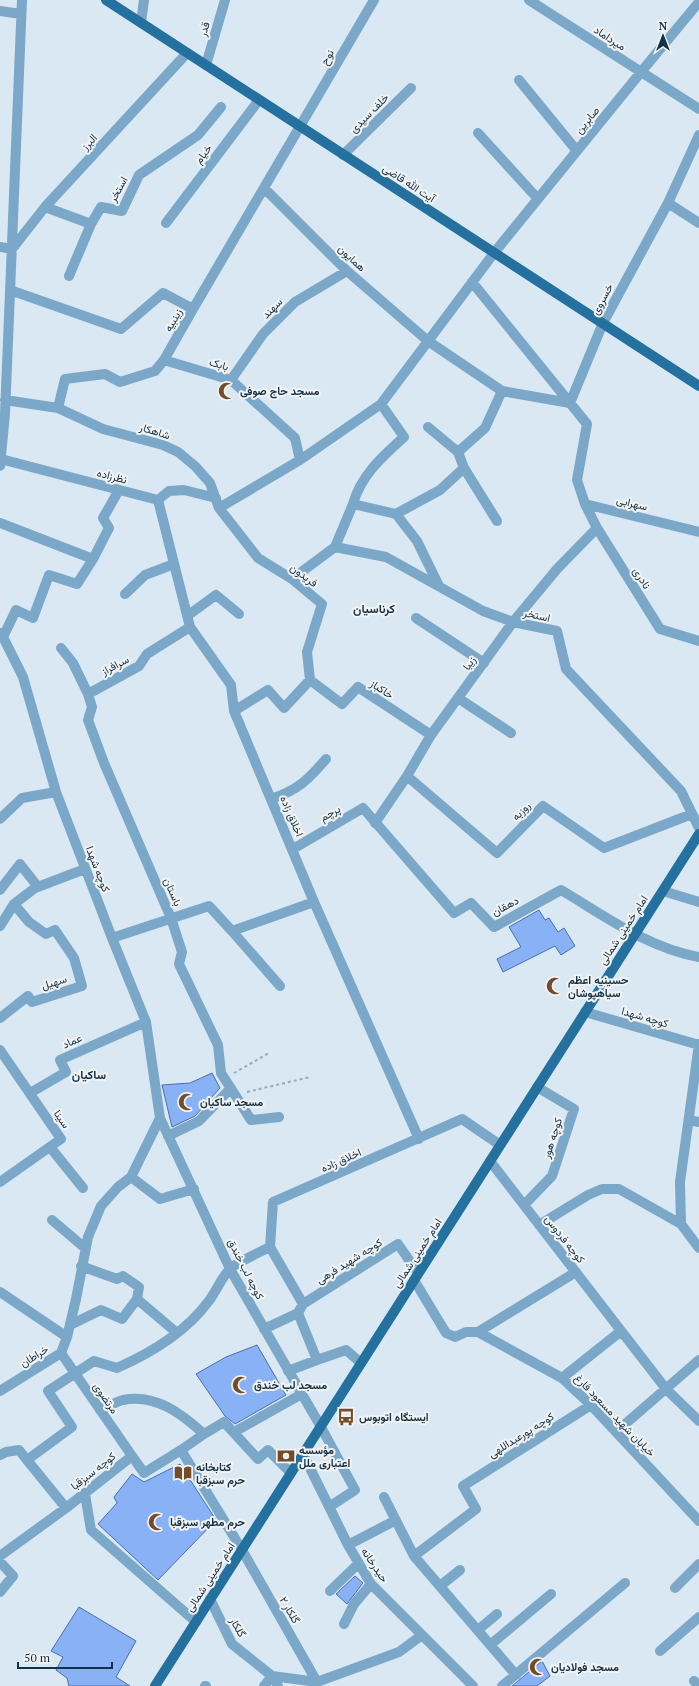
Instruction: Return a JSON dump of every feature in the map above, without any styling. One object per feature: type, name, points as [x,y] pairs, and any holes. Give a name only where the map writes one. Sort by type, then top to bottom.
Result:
[{"type":"main road","name":"آیت الله قاضی","points":[[106,0],[699,386]]},
{"type":"main road","name":"امام خمینی شمالی","points":[[155,1686],[699,834]]},
{"type":"street","points":[[1,462],[2,414],[5,400],[4,324],[10,290],[22,0]]},
{"type":"street","points":[[141,23],[144,0]]},
{"type":"street","name":"قدر","points":[[206,65],[225,0]]},
{"type":"street","name":"نوح","points":[[300,127],[374,0]]},
{"type":"street","name":"میرداماد","points":[[529,0],[699,109]]},
{"type":"street","name":"صابرین","points":[[219,508],[300,460],[381,404],[494,253],[699,2]]},
{"type":"street","points":[[0,10],[21,14]]},
{"type":"street","name":"البرز","points":[[12,249],[45,207],[187,53]]},
{"type":"street","points":[[519,80],[577,151]]},
{"type":"street","name":"خلف سیدی","points":[[344,155],[411,88]]},
{"type":"street","name":"خیام","points":[[166,223],[259,100]]},
{"type":"street","name":"استخر","points":[[91,224],[101,207],[122,211],[139,175],[198,135],[221,107]]},
{"type":"street","name":"زینبیه","points":[[58,408],[65,379],[105,374],[120,382],[156,371],[164,360],[300,127]]},
{"type":"street","points":[[478,133],[538,199]]},
{"type":"street","name":"خسروی","points":[[570,403],[603,323],[668,203],[699,134]]},
{"type":"street","name":"همایون","points":[[264,188],[347,271],[428,341],[502,391]]},
{"type":"street","points":[[668,203],[699,223]]},
{"type":"street","points":[[45,207],[91,224],[69,276]]},
{"type":"street","points":[[0,247],[12,249]]},
{"type":"street","name":"سهند","points":[[231,380],[263,334],[295,302],[347,271]]},
{"type":"street","points":[[472,282],[587,424],[577,480],[585,504]]},
{"type":"street","points":[[10,290],[121,329],[163,293],[193,310]]},
{"type":"street","name":"بابک","points":[[164,360],[231,380],[295,438],[300,460]]},
{"type":"street","points":[[458,452],[485,428],[502,391],[570,403]]},
{"type":"street","points":[[5,400],[58,408]]},
{"type":"street","points":[[292,579],[335,547],[356,493],[363,480],[375,465],[404,438],[381,404]]},
{"type":"street","name":"شاهکار","points":[[58,408],[103,429],[163,445],[178,452],[195,466],[210,483],[219,508]]},
{"type":"street","points":[[428,427],[458,452],[464,468],[497,522]]},
{"type":"street","name":"نظرزاده","points":[[1,462],[158,500]]},
{"type":"street","points":[[396,514],[440,490],[464,468]]},
{"type":"street","points":[[2,635],[16,610],[33,618],[49,575],[77,584],[93,559],[109,528],[103,518],[118,490]]},
{"type":"street","points":[[158,500],[169,491],[184,490],[216,498]]},
{"type":"street","name":"اخلاق زاده","points":[[158,500],[190,627],[231,684],[234,711],[314,902],[419,1139]]},
{"type":"street","points":[[353,504],[396,514],[416,541],[439,586]]},
{"type":"street","name":"نادری","points":[[585,504],[597,528],[660,629],[699,641]]},
{"type":"street","name":"سهرابی","points":[[585,504],[699,532]]},
{"type":"street","name":"فریدون","points":[[219,508],[258,558],[292,579],[322,604],[307,652],[310,680]]},
{"type":"street","points":[[0,523],[93,559]]},
{"type":"street","name":"زیبا","points":[[375,823],[407,776],[432,735],[513,622],[557,569],[597,528]]},
{"type":"street","name":"استخر","points":[[335,547],[386,557],[483,611],[513,622],[557,631],[566,669],[681,791],[699,828]]},
{"type":"street","points":[[125,594],[146,575],[174,564]]},
{"type":"street","points":[[187,616],[216,595],[239,614]]},
{"type":"street","points":[[416,618],[484,663]]},
{"type":"street","name":"سرافراز","points":[[88,694],[140,666],[147,654],[190,627]]},
{"type":"street","name":"کوچه شهدا","points":[[2,635],[23,677],[56,792],[146,1022],[160,1118]]},
{"type":"street","name":"باستان","points":[[61,648],[73,663],[88,694],[92,706],[88,720],[104,762],[171,918],[182,952],[179,964],[218,1045],[221,1073],[251,1120],[279,1117]]},
{"type":"street","points":[[234,711],[268,690],[284,708],[310,680]]},
{"type":"street","name":"خاکباز","points":[[310,680],[342,704],[358,687],[432,735]]},
{"type":"street","points":[[458,698],[511,733]]},
{"type":"street","points":[[272,799],[289,793],[308,779],[326,759]]},
{"type":"street","name":"روزبه","points":[[407,776],[498,853],[543,806],[604,848],[692,814]]},
{"type":"street","points":[[0,819],[22,798],[56,792]]},
{"type":"street","name":"پرچم","points":[[293,849],[363,808],[375,823]]},
{"type":"street","name":"دهقان","points":[[375,823],[454,913],[471,903],[494,927],[561,890],[635,934]]},
{"type":"street","points":[[0,890],[20,864],[38,887]]},
{"type":"street","points":[[0,926],[14,904],[38,887],[85,869]]},
{"type":"street","points":[[663,890],[699,902]]},
{"type":"street","points":[[232,931],[314,902]]},
{"type":"street","name":"سهیل","points":[[0,1018],[28,996],[32,1002],[82,986],[74,958],[55,930],[46,934],[29,922],[14,904]]},
{"type":"street","points":[[112,938],[209,906],[280,986]]},
{"type":"street","points":[[635,934],[662,947],[699,957]]},
{"type":"street","name":"کوچه شهدا","points":[[585,1012],[699,1045]]},
{"type":"street","name":"عماد","points":[[30,1093],[66,1072],[60,1060],[146,1022]]},
{"type":"street","points":[[681,1224],[680,1182],[699,1045]]},
{"type":"street","name":"سینا","points":[[0,1050],[61,1139],[0,1182]]},
{"type":"street","name":"کوچه هور","points":[[524,1205],[552,1176],[574,1109],[537,1087]]},
{"type":"street","points":[[168,1136],[200,1121],[233,1092]]},
{"type":"street","points":[[61,1353],[67,1337],[76,1299],[85,1248],[101,1206],[118,1187],[131,1177],[160,1118]]},
{"type":"street","name":"کوچه لب خندق","points":[[160,1118],[230,1269],[321,1427],[355,1490],[329,1507]]},
{"type":"street","name":"اخلاق زاده","points":[[270,1246],[273,1202],[462,1119],[500,1145]]},
{"type":"street","points":[[689,1120],[699,1122]]},
{"type":"street","points":[[50,1147],[83,1188]]},
{"type":"street","name":"کوچه فردوس","points":[[490,1162],[666,1389],[698,1419]]},
{"type":"street","points":[[131,1177],[160,1199],[194,1190]]},
{"type":"street","points":[[539,1225],[588,1195],[602,1189],[619,1189],[681,1224],[699,1248]]},
{"type":"street","points":[[52,1220],[85,1248]]},
{"type":"street","name":"کوچه شهید فرهی","points":[[300,1309],[398,1244],[416,1277]]},
{"type":"street","points":[[27,1460],[72,1427],[48,1391],[94,1361],[117,1368],[142,1357],[189,1323],[208,1303],[230,1269],[270,1246],[300,1309],[317,1360]]},
{"type":"street","points":[[70,1325],[101,1310],[122,1319],[137,1299],[139,1287],[123,1276],[117,1279],[81,1266]]},
{"type":"street","points":[[416,1277],[446,1334],[455,1337],[466,1332],[478,1332],[576,1272]]},
{"type":"street","points":[[0,1292],[67,1337]]},
{"type":"street","points":[[137,1299],[177,1333]]},
{"type":"street","points":[[264,1329],[300,1309]]},
{"type":"street","points":[[562,1378],[621,1331]]},
{"type":"street","name":"خیابان شهید مسعود فارغ","points":[[478,1332],[562,1378],[591,1405],[699,1521]]},
{"type":"street","points":[[288,1371],[346,1350],[361,1363]]},
{"type":"street","name":"مرتضوی","points":[[61,1353],[74,1374],[132,1456]]},
{"type":"street","name":"خراطان","points":[[0,1391],[61,1353]]},
{"type":"street","points":[[616,1432],[699,1360]]},
{"type":"street","points":[[234,1432],[302,1394]]},
{"type":"street","points":[[100,1410],[122,1400],[143,1399],[162,1404],[186,1418],[204,1434]]},
{"type":"street","name":"کوچه پورعبداللهی","points":[[414,1556],[476,1509],[463,1486],[591,1405]]},
{"type":"street","points":[[242,1550],[181,1450],[224,1422],[258,1459],[268,1450],[291,1474]]},
{"type":"street","points":[[0,1455],[6,1452],[19,1450],[66,1508]]},
{"type":"street","name":"کوچه سبزقبا","points":[[0,1556],[66,1508],[132,1456],[144,1473],[181,1450]]},
{"type":"street","name":"حیدرخانه","points":[[303,1454],[348,1546],[372,1584],[473,1686]]},
{"type":"street","points":[[84,1494],[91,1530],[196,1622]]},
{"type":"street","points":[[384,1497],[414,1556],[516,1675]]},
{"type":"street","points":[[348,1546],[396,1520]]},
{"type":"street","name":"گلکار ۲","points":[[242,1550],[317,1682]]},
{"type":"street","points":[[0,1562],[13,1576],[0,1592]]},
{"type":"street","points":[[330,1591],[358,1564]]},
{"type":"street","points":[[675,1588],[699,1564]]},
{"type":"street","points":[[440,1586],[460,1570]]},
{"type":"street","points":[[502,1686],[625,1583]]},
{"type":"street","points":[[344,1624],[354,1604],[372,1584]]},
{"type":"street","points":[[490,1645],[551,1594]]},
{"type":"street","name":"گلکار","points":[[210,1599],[232,1644],[272,1676]]},
{"type":"street","points":[[478,1630],[498,1614]]},
{"type":"street","points":[[660,1652],[699,1617]]},
{"type":"street","points":[[272,1676],[317,1682],[400,1652],[422,1635]]},
{"type":"street","points":[[264,1686],[272,1676]]},
{"type":"street","points":[[272,1676],[278,1686]]},
{"type":"path","points":[[224,1078],[269,1053]]},
{"type":"path","points":[[233,1092],[310,1077]]},
{"type":"building","points":[[539,910],[545,920],[549,918],[558,932],[564,928],[575,946],[561,955],[555,946],[503,972],[497,959],[521,947],[509,927]]},
{"type":"building","name":"مسجد ساکیان","points":[[212,1073],[220,1088],[195,1116],[172,1127],[162,1085],[190,1083]]},
{"type":"building","name":"مسجد لب خندق","points":[[257,1345],[286,1395],[235,1424],[225,1416],[196,1374],[226,1357]]},
{"type":"building","name":"حرم مطهر سبزقبا","points":[[180,1464],[216,1520],[158,1580],[98,1524],[117,1503],[114,1497],[132,1474],[144,1482]]},
{"type":"building","points":[[355,1576],[363,1583],[347,1604],[336,1594]]},
{"type":"building","points":[[79,1607],[136,1641],[116,1677],[130,1686],[69,1686],[67,1678],[56,1670],[63,1657],[51,1651]]},
{"type":"building","name":"مسجد فولادیان","points":[[542,1661],[550,1676],[537,1686],[512,1686]]},
{"type":"place","name":"مسجد حاج صوفی","points":[[227,391]]},
{"type":"place","name":"حسینیه اعظم سیاهپوشان","points":[[555,986]]},
{"type":"place","name":"مسجد ساکیان","points":[[187,1102]]},
{"type":"place","name":"مسجد لب خندق","points":[[241,1385]]},
{"type":"place","name":"ایستگاه اتوبوس","points":[[346,1417]]},
{"type":"place","name":"مؤسسه اعتباری ملل","points":[[286,1456]]},
{"type":"place","name":"کتابخانه حرم سبزقبا","points":[[183,1473]]},
{"type":"place","name":"حرم مطهر سبزقبا","points":[[157,1522]]},
{"type":"place","name":"مسجد فولادیان","points":[[538,1667]]},
{"type":"district","name":"کرناسیان","points":[[374,609]]},
{"type":"district","name":"ساکیان","points":[[89,1075]]}]
